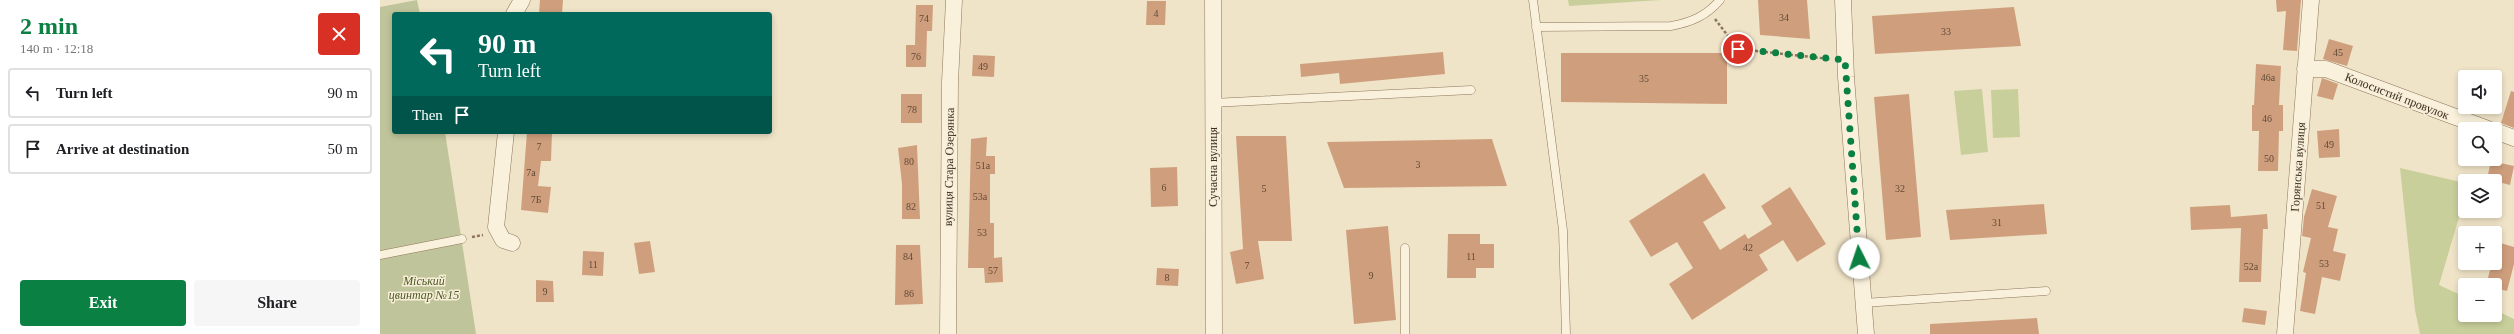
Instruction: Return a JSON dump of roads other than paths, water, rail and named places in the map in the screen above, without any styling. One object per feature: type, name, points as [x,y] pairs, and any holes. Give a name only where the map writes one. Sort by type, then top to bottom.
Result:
[{"type":"street","points":[[515,12],[522,0]]},
{"type":"street","name":"вулиця Стара Озерянка","points":[[948,334],[950,82],[954,0]]},
{"type":"street","name":"Сучасна вулиця","points":[[1213,0],[1212,103],[1214,334]]},
{"type":"street","points":[[1843,0],[1845,60],[1866,334]]},
{"type":"street","name":"Горянська вулиця","points":[[2286,334],[2311,0]]},
{"type":"street","name":"Колосистий провулок","points":[[2305,69],[2326,69],[2469,122]]},
{"type":"street","points":[[506,134],[497,232],[503,240],[512,243]]},
{"type":"street","points":[[2502,134],[2514,138]]},
{"type":"lane","points":[[1533,0],[1563,230],[1566,334]]},
{"type":"lane","points":[[1536,27],[1671,26],[1692,22],[1710,12],[1720,0]]},
{"type":"lane","points":[[1212,103],[1471,90]]},
{"type":"lane","points":[[380,255],[462,239]]},
{"type":"lane","points":[[1405,248],[1405,334]]},
{"type":"lane","points":[[1863,303],[2046,291]]},
{"type":"park label","name":"Міський цвинтар №15","points":[[424,288]]}]
